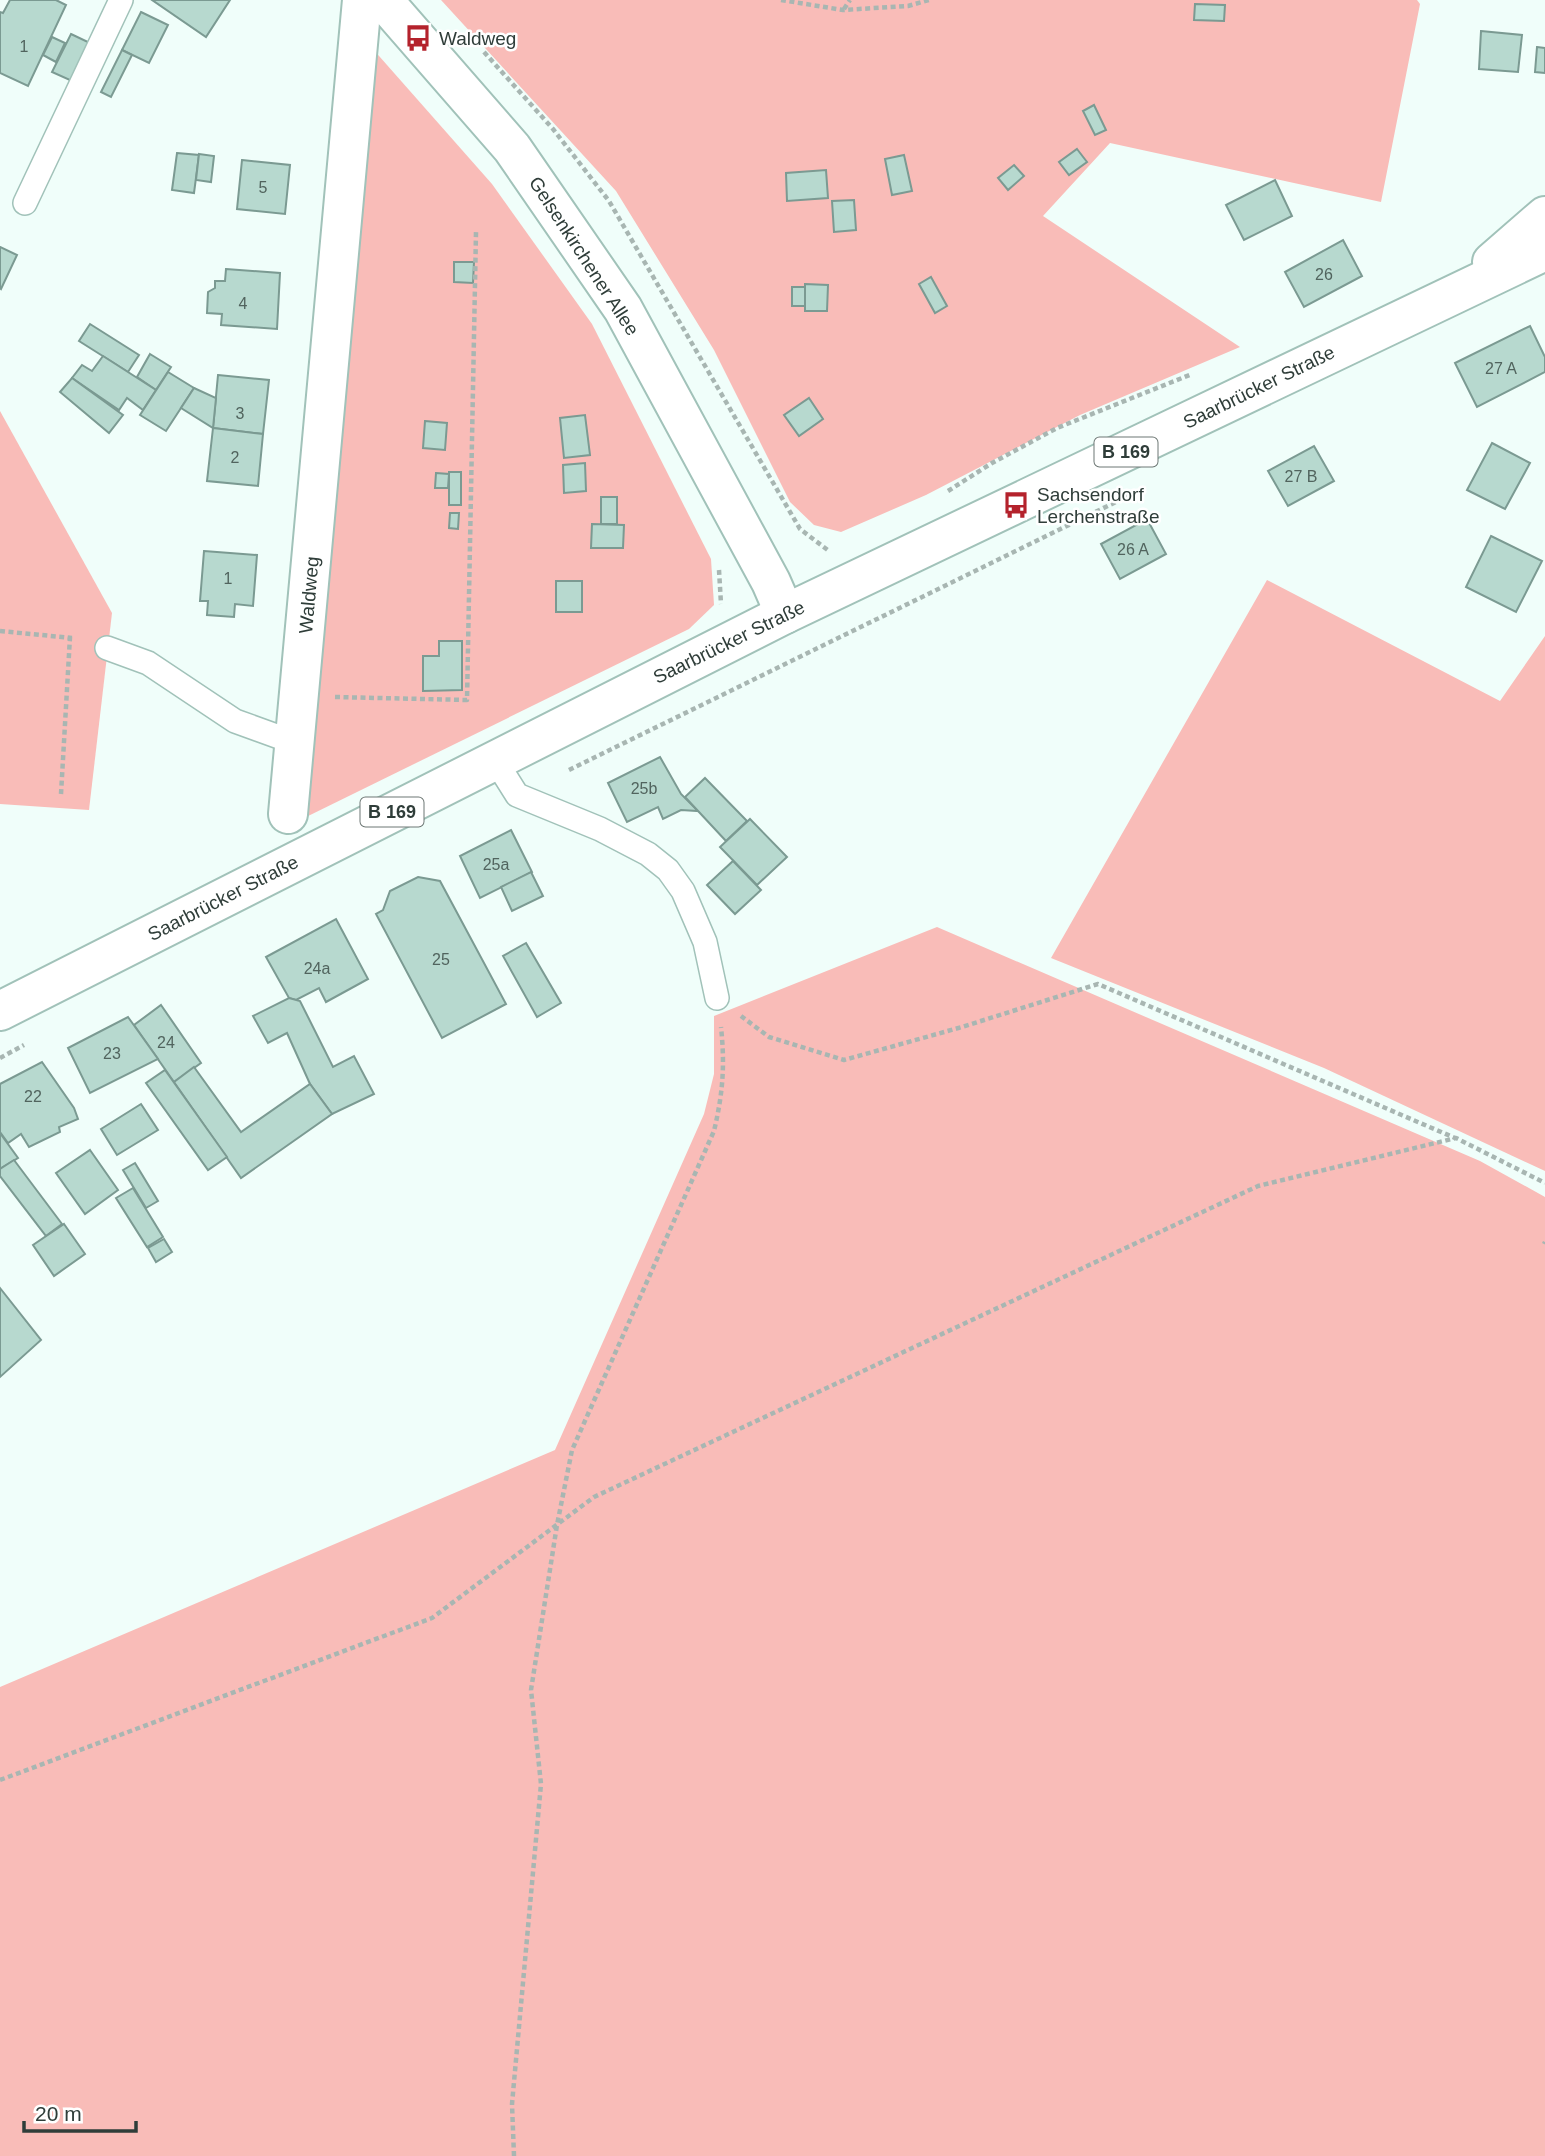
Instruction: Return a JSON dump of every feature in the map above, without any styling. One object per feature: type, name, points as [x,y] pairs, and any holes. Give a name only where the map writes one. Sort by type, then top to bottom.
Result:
[{"type":"main road","name":"Waldweg","points":[[288,814],[362,0]]},
{"type":"main road","name":"Gelsenkirchener Allee","points":[[383,0],[512,148],[623,309],[771,582],[785,614]]},
{"type":"main road","name":"Saarbrücker Straße","points":[[1465,287],[1545,216]]},
{"type":"main road","name":"Saarbrücker Straße","points":[[0,1011],[785,614],[1545,251]]},
{"type":"lane","points":[[25,203],[121,0]]},
{"type":"lane","points":[[107,648],[148,663],[235,721],[293,742]]},
{"type":"lane","points":[[495,760],[517,795],[600,829],[648,854],[668,870],[683,891],[705,942],[718,998]]},
{"type":"path","points":[[781,0],[843,10],[908,6],[929,0]]},
{"type":"path","points":[[843,10],[850,0]]},
{"type":"path","points":[[299,697],[467,700],[476,232]]},
{"type":"path","points":[[718,558],[721,608]]},
{"type":"path","points":[[0,631],[70,637],[107,648]]},
{"type":"path","points":[[61,794],[70,637]]},
{"type":"path","points":[[718,998],[769,1037],[845,1060],[1098,984],[1456,1138],[1545,1183]]},
{"type":"path","points":[[514,2156],[512,2104],[541,1784],[531,1690],[556,1525],[572,1450],[714,1131],[722,1097],[724,1066],[718,998]]},
{"type":"path","points":[[0,1780],[432,1618],[594,1496],[1258,1186],[1456,1138]]},
{"type":"shaded area","points":[[441,0],[1417,0],[1420,4],[1381,202],[1110,143],[1043,216],[1240,347],[1080,415],[926,495],[841,532],[814,525],[790,502],[714,350],[616,191]]},
{"type":"shaded area","points":[[372,48],[492,184],[592,324],[711,559],[714,605],[689,629],[300,820]]},
{"type":"shaded area","points":[[0,411],[112,613],[89,810],[0,804]]},
{"type":"shaded area","points":[[1267,580],[1500,701],[1545,636],[1545,1171],[1324,1068],[1051,958]]},
{"type":"shaded area","points":[[937,927],[1480,1161],[1545,1197],[1545,2156],[0,2156],[0,1687],[555,1450],[704,1114],[714,1074],[714,1016]]},
{"type":"building","points":[[10,0],[56,0],[66,5],[28,86],[0,73],[0,12],[3,13]]},
{"type":"building","points":[[152,0],[230,0],[206,37]]},
{"type":"building","points":[[1195,4],[1225,5],[1224,21],[1194,20]]},
{"type":"building","points":[[141,12],[168,25],[149,63],[122,50]]},
{"type":"building","points":[[1481,31],[1522,35],[1518,72],[1479,69]]},
{"type":"building","points":[[71,34],[90,43],[72,81],[52,72]]},
{"type":"building","points":[[52,37],[65,43],[56,62],[43,55]]},
{"type":"building","points":[[1537,47],[1545,48],[1545,73],[1535,72]]},
{"type":"building","points":[[122,50],[132,55],[111,97],[101,92]]},
{"type":"building","points":[[1094,105],[1106,130],[1095,135],[1083,111]]},
{"type":"building","points":[[1077,149],[1087,162],[1069,175],[1059,162]]},
{"type":"building","points":[[177,153],[199,155],[194,193],[172,190]]},
{"type":"building","points":[[199,154],[214,156],[211,182],[196,180]]},
{"type":"building","points":[[904,155],[912,191],[892,195],[885,159]]},
{"type":"building","points":[[242,160],[290,165],[285,214],[237,209]]},
{"type":"building","points":[[1014,165],[1024,176],[1008,190],[998,178]]},
{"type":"building","points":[[826,170],[828,198],[787,201],[786,173]]},
{"type":"building","points":[[1275,180],[1292,216],[1244,240],[1226,205]]},
{"type":"building","points":[[854,200],[856,230],[834,232],[832,201]]},
{"type":"building","points":[[1343,240],[1362,276],[1304,307],[1285,272]]},
{"type":"building","points":[[0,247],[17,255],[1,289],[0,288]]},
{"type":"building","points":[[454,262],[474,262],[473,283],[454,282]]},
{"type":"building","points":[[226,269],[280,273],[277,329],[221,325],[222,314],[207,313],[208,292],[215,288],[215,281],[225,281]]},
{"type":"building","points":[[931,277],[947,306],[935,313],[919,284]]},
{"type":"building","points":[[805,284],[828,285],[827,311],[805,311]]},
{"type":"building","points":[[792,287],[805,287],[805,306],[792,306]]},
{"type":"building","points":[[90,324],[139,355],[128,372],[79,341]]},
{"type":"building","points":[[1530,326],[1545,357],[1545,372],[1477,407],[1455,363]]},
{"type":"building","points":[[150,354],[171,367],[156,390],[137,377]]},
{"type":"building","points":[[103,356],[156,390],[143,410],[127,398],[119,410],[72,378],[82,365],[92,371]]},
{"type":"building","points":[[168,372],[194,388],[166,431],[140,415]]},
{"type":"building","points":[[218,375],[269,380],[263,434],[213,428]]},
{"type":"building","points":[[72,378],[123,415],[109,433],[60,392]]},
{"type":"building","points":[[194,388],[216,398],[213,428],[181,408]]},
{"type":"building","points":[[809,398],[823,419],[799,436],[784,415]]},
{"type":"building","points":[[585,415],[590,455],[564,458],[560,418]]},
{"type":"building","points":[[425,421],[447,423],[445,450],[423,448]]},
{"type":"building","points":[[213,428],[263,434],[258,486],[207,481]]},
{"type":"building","points":[[1492,443],[1530,463],[1505,509],[1467,490]]},
{"type":"building","points":[[1314,446],[1334,481],[1288,506],[1268,471]]},
{"type":"building","points":[[585,463],[586,491],[564,493],[563,465]]},
{"type":"building","points":[[449,472],[461,472],[461,505],[449,505]]},
{"type":"building","points":[[436,473],[449,474],[448,488],[435,488]]},
{"type":"building","points":[[601,497],[617,497],[617,524],[601,524]]},
{"type":"building","points":[[450,513],[459,513],[458,529],[449,528]]},
{"type":"building","points":[[1147,519],[1166,554],[1120,579],[1101,544]]},
{"type":"building","points":[[592,524],[624,525],[623,548],[591,548]]},
{"type":"building","points":[[1491,536],[1542,561],[1516,612],[1466,587]]},
{"type":"building","points":[[204,551],[257,555],[253,606],[235,604],[234,617],[207,615],[208,601],[200,601]]},
{"type":"building","points":[[556,581],[582,581],[582,612],[556,612]]},
{"type":"building","points":[[439,641],[462,641],[462,690],[423,691],[423,656],[439,656]]},
{"type":"building","points":[[660,757],[681,794],[698,811],[681,810],[663,819],[658,807],[627,822],[608,783]]},
{"type":"building","points":[[705,778],[747,821],[726,841],[685,797]]},
{"type":"building","points":[[750,819],[787,857],[757,885],[720,847]]},
{"type":"building","points":[[511,830],[532,872],[480,898],[460,856]]},
{"type":"building","points":[[733,861],[761,890],[735,914],[707,885]]},
{"type":"building","points":[[531,872],[543,896],[512,911],[501,887]]},
{"type":"building","points":[[418,877],[440,881],[506,1004],[442,1038],[376,914],[383,910],[390,891]]},
{"type":"building","points":[[336,919],[368,979],[326,1002],[319,988],[296,1000],[289,998],[266,957]]},
{"type":"building","points":[[526,943],[561,1003],[537,1017],[503,956]]},
{"type":"building","points":[[289,998],[300,1001],[333,1067],[354,1056],[374,1094],[332,1114],[310,1084],[287,1033],[268,1043],[253,1016]]},
{"type":"building","points":[[161,1005],[201,1063],[174,1082],[134,1025]]},
{"type":"building","points":[[128,1017],[158,1059],[90,1093],[68,1048]]},
{"type":"building","points":[[42,1062],[74,1108],[78,1119],[59,1127],[60,1132],[29,1147],[21,1134],[8,1143],[0,1132],[0,1084]]},
{"type":"building","points":[[194,1067],[241,1132],[310,1084],[332,1114],[241,1178],[174,1082]]},
{"type":"building","points":[[165,1070],[227,1157],[208,1170],[146,1083]]},
{"type":"building","points":[[141,1104],[158,1130],[117,1155],[101,1129]]},
{"type":"building","points":[[0,1133],[18,1158],[0,1169]]},
{"type":"building","points":[[90,1150],[118,1190],[85,1214],[56,1173]]},
{"type":"building","points":[[14,1160],[62,1224],[46,1236],[0,1176],[0,1169]]},
{"type":"building","points":[[135,1163],[158,1201],[146,1208],[123,1170]]},
{"type":"building","points":[[133,1188],[163,1237],[147,1247],[116,1198]]},
{"type":"building","points":[[64,1224],[85,1254],[54,1276],[33,1245]]},
{"type":"building","points":[[164,1239],[172,1252],[156,1262],[148,1248]]},
{"type":"building","points":[[0,1288],[41,1340],[0,1377]]},
{"type":"place","name":"Waldweg","points":[[418,38]]},
{"type":"place","name":"Sachsendorf Lerchenstraße","points":[[1016,505]]}]
